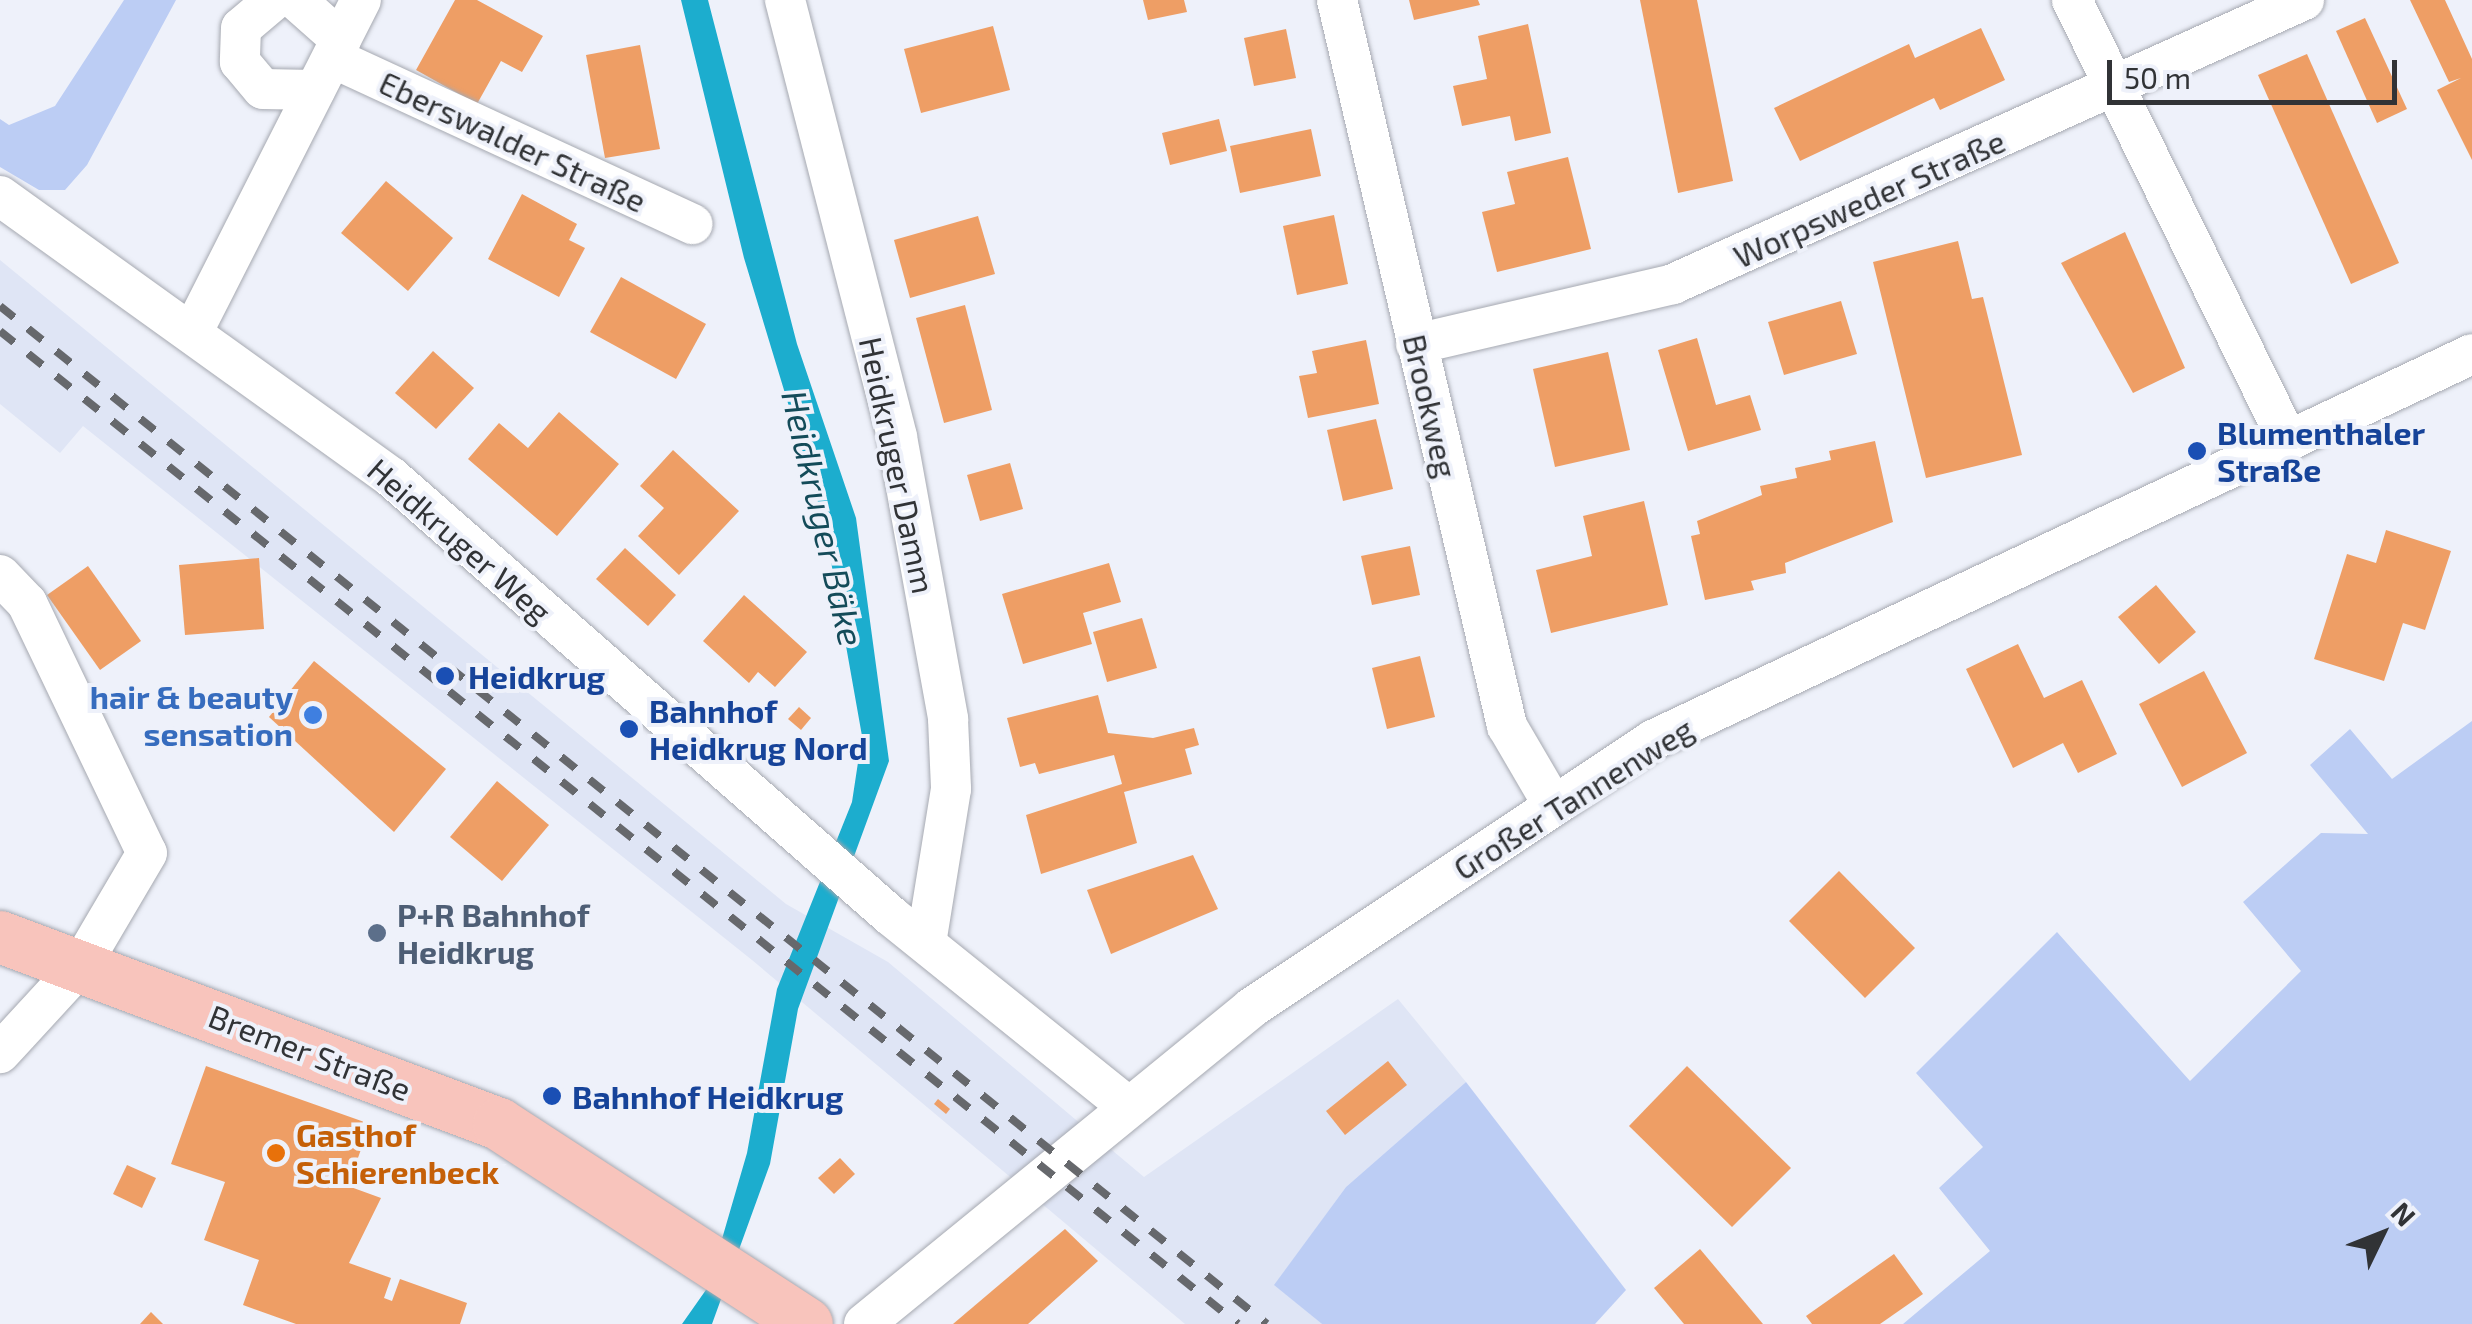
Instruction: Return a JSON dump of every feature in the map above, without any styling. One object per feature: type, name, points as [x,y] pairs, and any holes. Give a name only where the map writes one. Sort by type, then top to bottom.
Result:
[{"type":"main road","name":"Bremer Straße","points":[[0,937],[499,1124],[807,1324]]},
{"type":"street","points":[[274,0],[241,28],[240,62],[263,89],[330,63]]},
{"type":"street","points":[[296,0],[330,63]]},
{"type":"street","points":[[193,331],[361,0]]},
{"type":"street","name":"Heidkruger Damm","points":[[785,0],[897,437],[948,719],[951,789],[927,937]]},
{"type":"street","name":"Brookweg","points":[[1337,0],[1507,726],[1552,802]]},
{"type":"street","points":[[2072,0],[2286,436]]},
{"type":"street","name":"Worpsweder Straße","points":[[1416,344],[1673,284],[2304,0]]},
{"type":"street","name":"Eberswalder Straße","points":[[330,63],[692,224]]},
{"type":"street","name":"Heidkruger Weg","points":[[0,196],[193,331],[391,477],[890,916],[927,937],[1127,1106]]},
{"type":"street","name":"Großer Tannenweg","points":[[864,1324],[1127,1106],[1344,940],[1653,740],[2286,436],[2472,354]]},
{"type":"street","points":[[0,575],[27,603],[147,854],[80,966],[0,1053]]},
{"type":"shaded area","points":[[124,0],[176,0],[87,165],[65,190],[39,190],[0,167],[0,119],[9,125],[55,106]]},
{"type":"shaded area","points":[[0,260],[786,904],[888,962],[1144,1177],[1398,999],[1466,1082],[1346,1187],[1275,1285],[1322,1324],[1185,1324],[752,960],[83,426],[60,453],[0,404]]},
{"type":"shaded area","points":[[2472,721],[2472,1324],[1903,1324],[1990,1251],[1939,1188],[1983,1147],[1916,1073],[2057,932],[2190,1081],[2301,971],[2243,902],[2321,833],[2368,834],[2310,765],[2350,729],[2392,779]]},
{"type":"shaded area","points":[[1466,1082],[1626,1290],[1595,1324],[1322,1324],[1274,1285],[1346,1187]]},
{"type":"water","name":"Heidkruger Bäke","points":[[681,0],[708,0],[797,344],[856,518],[889,761],[798,1009],[770,1164],[712,1324],[682,1324],[708,1287],[747,1153],[777,989],[852,802],[862,736],[824,522],[744,258]]},
{"type":"building","points":[[455,0],[477,0],[543,36],[522,72],[501,61],[477,104],[416,70]]},
{"type":"building","points":[[1143,0],[1184,0],[1187,12],[1148,20]]},
{"type":"building","points":[[1409,0],[1478,0],[1480,5],[1414,20]]},
{"type":"building","points":[[1640,0],[1697,0],[1733,181],[1678,193]]},
{"type":"building","points":[[2410,0],[2445,0],[2472,59],[2472,160],[2437,90],[2461,78],[2449,82]]},
{"type":"building","points":[[2365,18],[2407,109],[2377,123],[2336,31]]},
{"type":"building","points":[[1528,24],[1551,133],[1515,141],[1510,116],[1462,126],[1453,86],[1487,79],[1478,36]]},
{"type":"building","points":[[993,26],[1010,90],[921,113],[904,49]]},
{"type":"building","points":[[1981,28],[2005,80],[1940,110],[1934,98],[1800,161],[1774,108],[1909,44],[1915,58]]},
{"type":"building","points":[[1286,29],[1296,78],[1254,86],[1244,38]]},
{"type":"building","points":[[640,45],[660,149],[605,158],[586,55]]},
{"type":"building","points":[[2307,54],[2399,263],[2351,284],[2258,75]]},
{"type":"building","points":[[1219,119],[1227,151],[1170,165],[1162,133]]},
{"type":"building","points":[[1311,129],[1321,176],[1240,193],[1230,146]]},
{"type":"building","points":[[1568,157],[1591,249],[1497,272],[1482,212],[1515,204],[1507,172]]},
{"type":"building","points":[[386,181],[453,238],[408,291],[341,233]]},
{"type":"building","points":[[522,194],[577,224],[569,240],[585,248],[559,297],[488,259]]},
{"type":"building","points":[[1334,215],[1348,284],[1297,295],[1283,226]]},
{"type":"building","points":[[978,216],[995,274],[910,298],[894,240]]},
{"type":"building","points":[[2125,232],[2185,368],[2133,393],[2061,263]]},
{"type":"building","points":[[1958,241],[1972,299],[1983,297],[2022,455],[1926,478],[1873,262]]},
{"type":"building","points":[[621,277],[706,324],[676,379],[590,332]]},
{"type":"building","points":[[1841,301],[1857,354],[1784,375],[1768,322]]},
{"type":"building","points":[[965,305],[992,410],[944,423],[916,318]]},
{"type":"building","points":[[1697,338],[1716,405],[1750,395],[1761,430],[1688,451],[1658,350]]},
{"type":"building","points":[[1366,340],[1379,404],[1308,418],[1299,376],[1317,373],[1312,351]]},
{"type":"building","points":[[433,351],[474,388],[436,429],[395,393]]},
{"type":"building","points":[[1608,352],[1630,450],[1555,467],[1533,369]]},
{"type":"building","points":[[559,412],[619,464],[557,536],[468,459],[499,423],[528,448]]},
{"type":"building","points":[[1376,419],[1393,489],[1343,501],[1327,430]]},
{"type":"building","points":[[1875,441],[1893,522],[1785,563],[1786,573],[1751,581],[1754,590],[1705,600],[1691,536],[1700,534],[1697,521],[1762,495],[1760,486],[1797,478],[1795,468],[1831,460],[1829,451]]},
{"type":"building","points":[[673,450],[739,511],[679,575],[638,536],[664,508],[640,486]]},
{"type":"building","points":[[1010,463],[1023,509],[980,521],[967,475]]},
{"type":"building","points":[[1644,501],[1668,605],[1551,633],[1536,570],[1592,556],[1583,516]]},
{"type":"building","points":[[2386,530],[2451,551],[2425,630],[2403,623],[2384,681],[2314,659],[2347,554],[2376,563]]},
{"type":"building","points":[[1410,546],[1420,595],[1372,605],[1361,556]]},
{"type":"building","points":[[625,548],[676,595],[648,626],[596,579]]},
{"type":"building","points":[[259,558],[264,629],[185,635],[179,565]]},
{"type":"building","points":[[1109,563],[1121,602],[1083,613],[1092,644],[1023,664],[1002,594]]},
{"type":"building","points":[[88,566],[141,641],[100,670],[47,595]]},
{"type":"building","points":[[2156,585],[2196,632],[2159,664],[2118,617]]},
{"type":"building","points":[[744,595],[807,652],[775,687],[758,672],[749,683],[703,641]]},
{"type":"building","points":[[1142,618],[1157,668],[1107,682],[1093,632]]},
{"type":"building","points":[[2018,644],[2044,698],[2082,680],[2117,754],[2078,773],[2063,743],[2013,768],[1966,669]]},
{"type":"building","points":[[1420,656],[1435,717],[1387,729],[1372,668]]},
{"type":"building","points":[[314,661],[446,769],[394,832],[269,717]]},
{"type":"building","points":[[2204,671],[2247,753],[2182,787],[2139,704]]},
{"type":"building","points":[[1098,695],[1108,733],[1153,738],[1194,728],[1199,745],[1185,749],[1192,774],[1124,792],[1137,843],[1041,874],[1026,815],[1122,784],[1114,755],[1039,774],[1035,763],[1020,767],[1007,718]]},
{"type":"building","points":[[799,707],[811,718],[801,730],[788,719]]},
{"type":"building","points":[[497,781],[549,825],[502,881],[450,837]]},
{"type":"building","points":[[1193,855],[1218,909],[1111,954],[1087,890]]},
{"type":"building","points":[[1839,871],[1915,948],[1865,998],[1789,921]]},
{"type":"building","points":[[1388,1061],[1407,1085],[1345,1135],[1326,1111]]},
{"type":"building","points":[[206,1066],[370,1124],[348,1186],[381,1198],[349,1263],[391,1278],[384,1298],[392,1301],[400,1279],[467,1303],[460,1324],[296,1324],[243,1305],[259,1260],[204,1240],[225,1182],[171,1164]]},
{"type":"building","points":[[1687,1066],[1791,1168],[1732,1227],[1629,1126]]},
{"type":"building","points":[[938,1099],[950,1109],[946,1114],[934,1104]]},
{"type":"building","points":[[840,1158],[855,1174],[834,1194],[818,1178]]},
{"type":"building","points":[[127,1165],[156,1178],[142,1208],[113,1194]]},
{"type":"building","points":[[1065,1229],[1098,1261],[1028,1324],[953,1324]]},
{"type":"building","points":[[1700,1249],[1763,1324],[1684,1324],[1654,1288]]},
{"type":"building","points":[[1894,1254],[1923,1294],[1880,1324],[1812,1324],[1806,1316]]},
{"type":"building","points":[[151,1312],[163,1324],[140,1324]]},
{"type":"railway","points":[[0,306],[1267,1324]]},
{"type":"railway","points":[[0,331],[1238,1324]]},
{"type":"place","name":"Blumenthaler Straße","points":[[2197,451]]},
{"type":"place","name":"Heidkrug","points":[[445,676]]},
{"type":"place","name":"hair & beauty sensation","points":[[313,715]]},
{"type":"place","name":"Bahnhof Heidkrug Nord","points":[[629,729]]},
{"type":"place","name":"P+R Bahnhof Heidkrug","points":[[377,933]]},
{"type":"place","name":"Bahnhof Heidkrug","points":[[552,1096]]},
{"type":"place","name":"Gasthof Schierenbeck","points":[[276,1153]]}]
